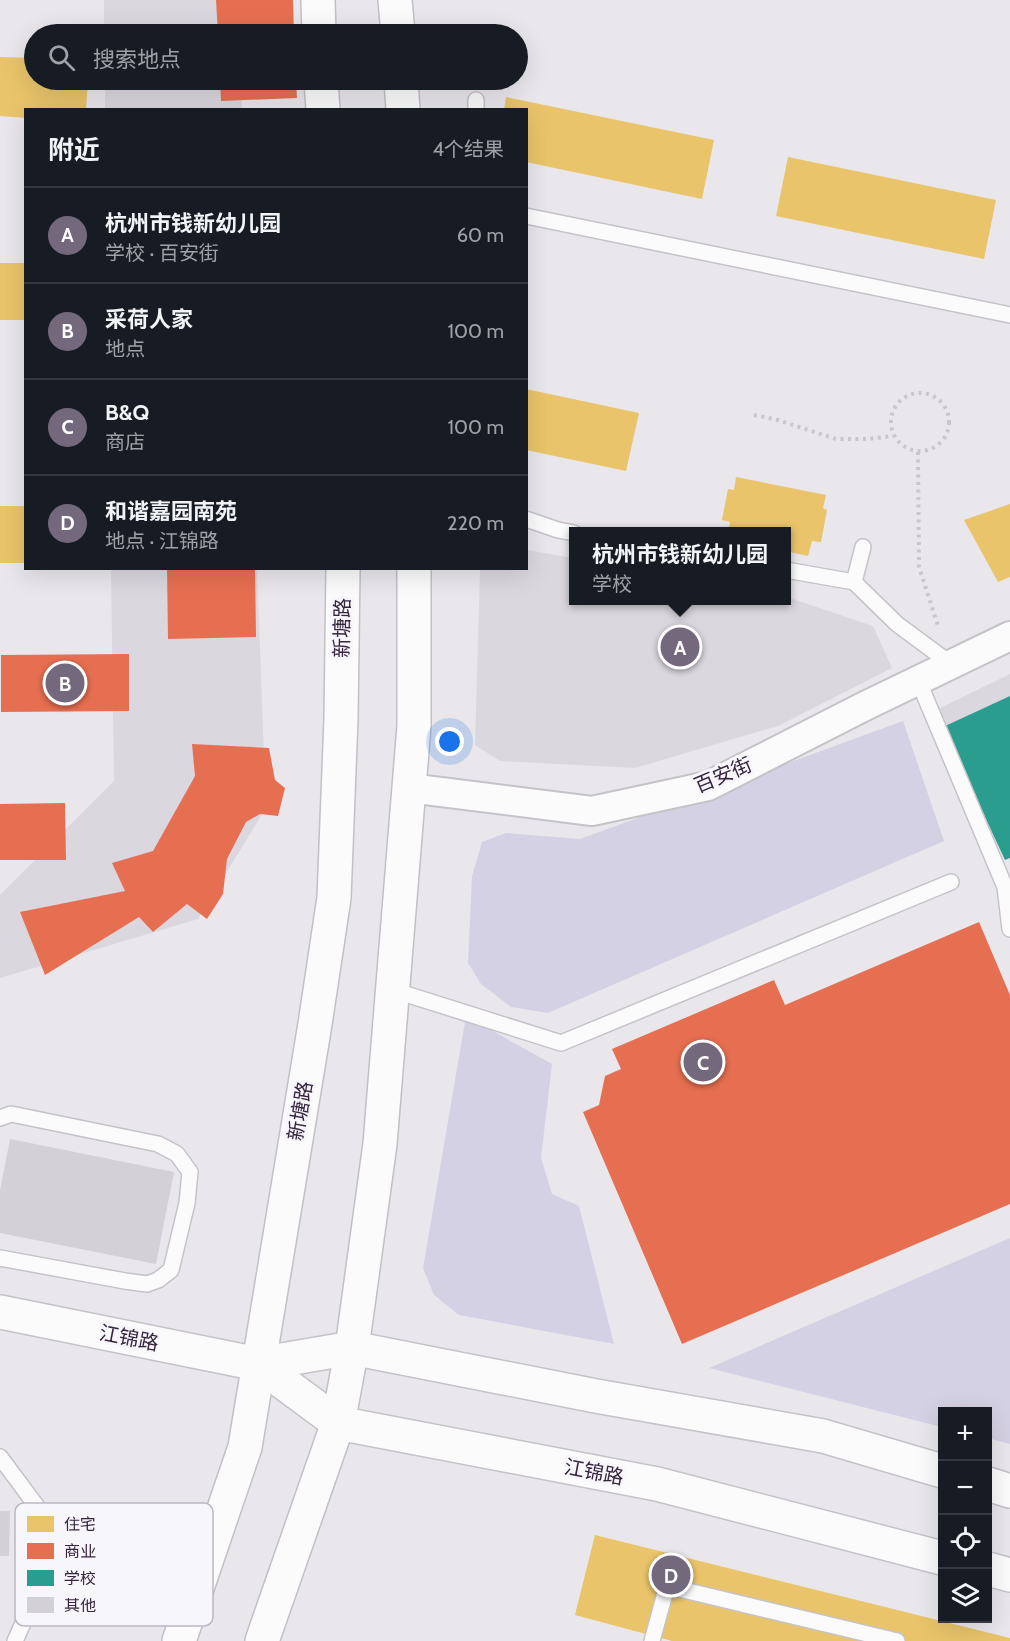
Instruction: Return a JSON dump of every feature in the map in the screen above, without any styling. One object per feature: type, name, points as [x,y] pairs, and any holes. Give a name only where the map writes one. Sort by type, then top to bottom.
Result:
[{"type":"main road","points":[[318,0],[319,24]]},
{"type":"main road","points":[[395,0],[397,24]]},
{"type":"main road","points":[[322,90],[323,108]]},
{"type":"main road","points":[[402,90],[403,108]]},
{"type":"main road","name":"新塘路","points":[[213,1541],[245,1447],[334,898],[341,719],[343,570]]},
{"type":"main road","points":[[262,1641],[338,1423],[352,1348],[380,1144],[393,990],[414,726],[414,570]]},
{"type":"main road","name":"江锦路","points":[[0,1312],[258,1364],[352,1348],[596,1396],[823,1436],[938,1470]]},
{"type":"main road","name":"江锦路","points":[[258,1364],[338,1423],[657,1484],[938,1557]]},
{"type":"main road","points":[[992,1486],[1010,1491]]},
{"type":"main road","points":[[992,1570],[1010,1575]]},
{"type":"main road","name":"新塘路","points":[[179,1641],[184,1626]]},
{"type":"street","name":"百安街","points":[[409,788],[592,811],[708,786],[1010,636]]},
{"type":"lane","points":[[528,216],[1010,315]]},
{"type":"lane","points":[[528,520],[569,532]]},
{"type":"lane","points":[[854,582],[863,547]]},
{"type":"lane","points":[[791,571],[854,582],[897,624],[951,664]]},
{"type":"lane","points":[[918,680],[1005,887],[1010,929]]},
{"type":"lane","points":[[393,990],[561,1043],[951,882]]},
{"type":"lane","points":[[0,1118],[10,1114],[158,1144],[177,1154],[190,1172],[187,1203],[171,1270],[158,1280],[147,1284],[125,1281],[0,1258]]},
{"type":"lane","points":[[0,1457],[34,1503]]},
{"type":"lane","points":[[652,1641],[667,1586],[897,1641]]},
{"type":"lane","points":[[15,1641],[22,1626]]},
{"type":"path","points":[[920,392],[935,396],[946,407],[950,422],[946,438],[934,448],[918,452],[904,447],[893,436],[890,421],[894,406],[905,395],[920,392]]},
{"type":"path","points":[[754,415],[778,420],[836,439],[893,436]]},
{"type":"path","points":[[918,452],[919,567],[951,664]]},
{"type":"shaded area","points":[[104,0],[238,0],[239,24],[104,24]]},
{"type":"shaded area","points":[[105,90],[241,90],[242,108],[105,108]]},
{"type":"shaded area","points":[[528,550],[569,557],[569,605],[791,605],[791,598],[873,626],[892,668],[778,726],[635,768],[500,761],[475,745],[480,570],[528,570]]},
{"type":"shaded area","points":[[111,570],[257,570],[266,808],[198,919],[0,978],[0,895],[114,781]]},
{"type":"shaded area","points":[[1010,674],[1010,854],[936,710]]},
{"type":"shaded area","points":[[903,721],[944,841],[548,1013],[511,1007],[481,984],[468,963],[472,876],[482,842],[506,833],[580,839]]},
{"type":"shaded area","points":[[466,1016],[552,1064],[541,1158],[552,1194],[579,1206],[614,1344],[459,1315],[434,1295],[423,1268]]},
{"type":"shaded area","points":[[1010,1238],[1010,1444],[992,1439],[992,1407],[938,1407],[938,1426],[709,1368]]},
{"type":"building: 住宅","points":[[0,57],[24,58],[24,90],[87,90],[86,108],[24,108],[24,118],[0,116]]},
{"type":"building: 住宅","points":[[506,97],[714,140],[702,199],[528,162],[528,108],[504,108]]},
{"type":"building: 住宅","points":[[788,157],[996,200],[984,259],[776,216]]},
{"type":"building: 住宅","points":[[0,263],[24,263],[24,320],[0,320]]},
{"type":"building: 住宅","points":[[528,389],[639,413],[626,471],[528,450]]},
{"type":"building: 住宅","points":[[736,477],[826,495],[823,508],[827,510],[821,542],[812,541],[808,556],[791,552],[791,527],[729,527],[730,522],[722,520],[728,489],[734,490]]},
{"type":"building: 住宅","points":[[1010,504],[1010,577],[998,582],[964,520]]},
{"type":"building: 住宅","points":[[0,506],[24,506],[24,563],[0,563]]},
{"type":"building: 住宅","points":[[595,1535],[938,1620],[938,1623],[950,1623],[1010,1638],[1010,1641],[672,1641],[575,1615]]},
{"type":"building: 商业","points":[[216,0],[293,0],[294,24],[217,24]]},
{"type":"building: 商业","points":[[220,90],[297,90],[297,98],[221,101]]},
{"type":"building: 商业","points":[[167,570],[255,570],[256,637],[168,639]]},
{"type":"building: 商业","points":[[129,654],[129,711],[1,712],[1,655]]},
{"type":"building: 商业","points":[[192,744],[269,748],[275,780],[285,788],[278,816],[260,814],[246,822],[227,859],[223,894],[207,919],[187,904],[153,932],[139,917],[45,975],[20,912],[125,891],[112,863],[153,851],[195,776]]},
{"type":"building: 商业","points":[[65,803],[66,860],[0,860],[0,804]]},
{"type":"building: 商业","points":[[979,922],[1010,995],[1010,1204],[682,1344],[583,1112],[599,1105],[605,1076],[621,1069],[612,1049],[774,980],[785,1005]]},
{"type":"building: 学校","points":[[1010,696],[1010,858],[1005,860],[943,727]]},
{"type":"building: 其他","points":[[10,1139],[174,1172],[156,1264],[0,1233],[0,1191]]},
{"type":"building: 其他","points":[[0,1511],[10,1511],[9,1556],[0,1556]]},
{"type":"place","name":"杭州市钱新幼儿园","points":[[680,647]]},
{"type":"place","name":"采荷人家","points":[[65,683]]},
{"type":"place","name":"B&Q","points":[[703,1062]]},
{"type":"place","name":"和谐嘉园南苑","points":[[671,1575]]}]
